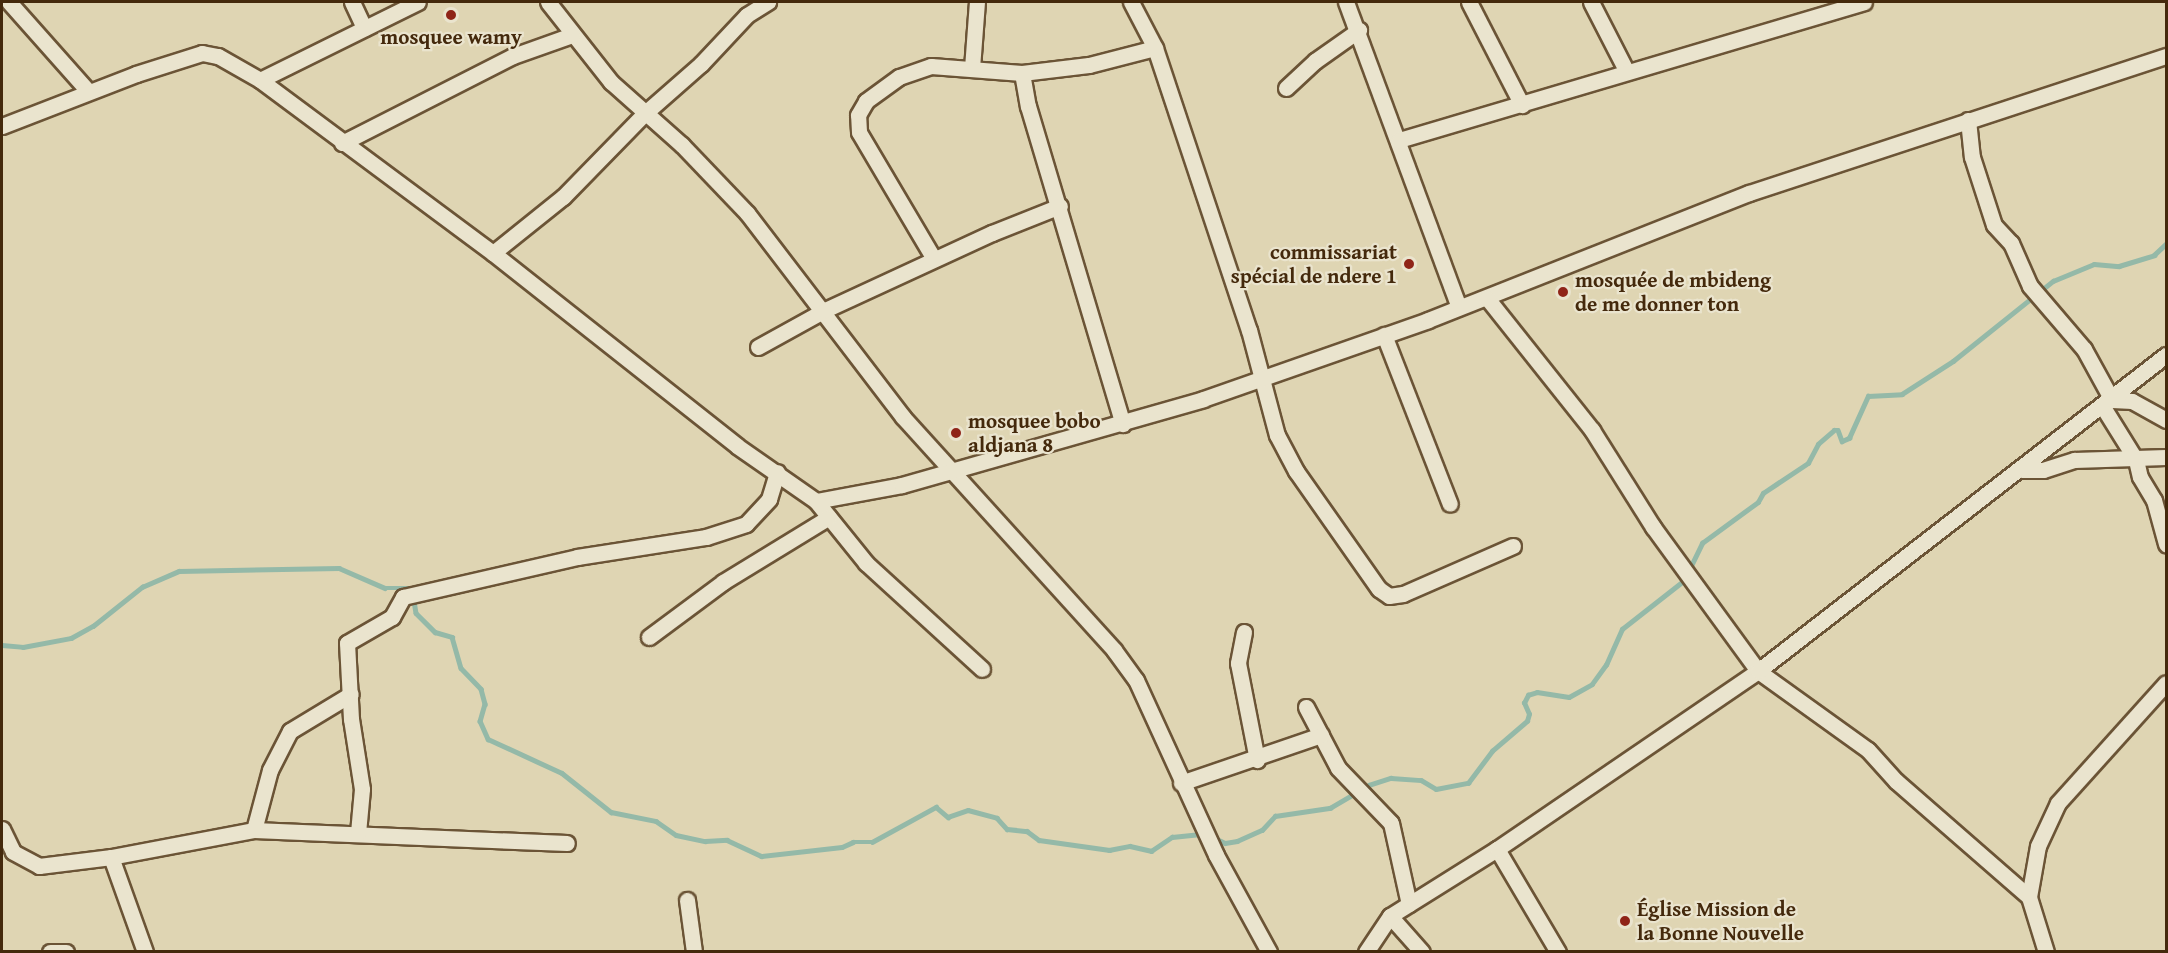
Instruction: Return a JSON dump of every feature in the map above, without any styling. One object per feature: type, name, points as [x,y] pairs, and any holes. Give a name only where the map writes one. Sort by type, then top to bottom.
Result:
[{"type":"street","points":[[9,2],[88,91]]},
{"type":"street","points":[[352,2],[364,28]]},
{"type":"street","points":[[260,81],[418,2]]},
{"type":"street","points":[[548,2],[572,34],[644,114],[682,145],[747,213],[825,310],[903,417],[950,472],[1075,606],[1137,680],[1181,783],[1216,855],[1269,951]]},
{"type":"street","points":[[493,253],[563,197],[644,114],[701,64],[746,8],[768,2]]},
{"type":"street","points":[[972,68],[977,2]]},
{"type":"street","points":[[1131,2],[1155,48],[1263,378],[1277,435],[1296,471],[1379,589],[1389,596],[1402,594],[1513,546]]},
{"type":"street","points":[[1346,2],[1359,30],[1459,307]]},
{"type":"street","points":[[1469,2],[1522,105]]},
{"type":"street","points":[[1591,2],[1626,70]]},
{"type":"street","points":[[1399,140],[1522,105],[1626,70],[1843,4],[1864,2]]},
{"type":"street","points":[[1286,88],[1315,61],[1359,30]]},
{"type":"street","points":[[342,143],[513,56],[572,34]]},
{"type":"street","points":[[934,260],[859,132],[858,115],[866,101],[898,77],[931,66],[1022,73],[1089,65],[1155,48]]},
{"type":"street","points":[[2,126],[88,91],[202,53],[218,56],[260,81],[493,253],[737,446],[816,501],[866,563],[982,669]]},
{"type":"street","points":[[816,501],[950,472],[1123,424],[1263,378],[1487,298],[1749,193],[2166,56]]},
{"type":"street","points":[[1022,73],[1028,106],[1060,206],[1123,424]]},
{"type":"street","points":[[1968,120],[1972,157],[1994,225],[2011,243],[2030,286],[2084,349],[2136,460],[2140,477],[2154,500],[2166,544]]},
{"type":"street","points":[[758,347],[825,310],[1060,206]]},
{"type":"street","points":[[1487,298],[1592,430],[1653,527],[1758,671],[1868,750],[1896,781],[2030,897]]},
{"type":"street","points":[[1384,335],[1450,504]]},
{"type":"street","points":[[1366,951],[1390,916],[1497,849],[1758,671],[1906,553],[2022,470],[2108,404],[2166,355]]},
{"type":"street","points":[[2108,404],[2132,401],[2166,420]]},
{"type":"street","points":[[2022,470],[2043,470],[2074,460],[2136,460],[2166,457]]},
{"type":"street","points":[[358,833],[362,789],[351,719],[347,644],[392,617],[403,597],[577,556],[706,537],[746,524],[769,499],[777,472]]},
{"type":"street","points":[[649,637],[723,582],[829,517]]},
{"type":"street","points":[[1244,632],[1238,663],[1257,760]]},
{"type":"street","points":[[2046,951],[2030,897],[2038,846],[2058,803],[2166,683]]},
{"type":"street","points":[[254,830],[270,770],[290,731],[351,694]]},
{"type":"street","points":[[1306,707],[1338,768],[1391,823],[1409,904]]},
{"type":"street","points":[[1181,783],[1257,760],[1321,735]]},
{"type":"street","points":[[2,829],[13,852],[39,866],[111,857],[254,830],[567,843]]},
{"type":"street","points":[[1497,849],[1558,951]]},
{"type":"street","points":[[111,857],[145,951]]},
{"type":"street","points":[[687,900],[694,951]]},
{"type":"street","points":[[1390,916],[1422,951]]},
{"type":"street","points":[[50,951],[66,951]]},
{"type":"waterway","points":[[1689,570],[1702,543],[1758,502],[1763,493],[1808,463],[1818,444],[1834,430],[1838,430],[1842,441],[1849,438],[1868,396],[1902,394],[1953,361],[2053,281],[2094,264],[2119,266],[2154,255],[2166,244]]},
{"type":"waterway","points":[[2,645],[23,647],[71,638],[93,626],[142,587],[179,571],[339,568],[385,588],[412,588],[416,613],[435,632],[452,637],[461,668],[481,689],[485,704],[480,721],[488,739],[562,773],[611,812],[656,821],[676,835],[705,841],[727,840],[761,856],[842,847],[853,842],[872,842],[936,807],[948,817],[968,810],[997,818],[1007,829],[1027,831],[1039,840],[1109,850],[1130,846],[1151,851],[1172,837],[1203,834]]},
{"type":"waterway","points":[[1213,837],[1225,843],[1237,841],[1262,830],[1275,816],[1330,808],[1369,785],[1391,778],[1421,780],[1436,789],[1468,783],[1492,751],[1527,721],[1529,714],[1524,703],[1528,695],[1537,692],[1569,697],[1592,684],[1606,665],[1622,629],[1687,578]]},
{"type":"place","name":"mosquee wamy","points":[[451,15]]},
{"type":"place","name":"commissariat spécial de ndere 1","points":[[1409,264]]},
{"type":"place","name":"mosquée de mbideng de me donner ton","points":[[1563,292]]},
{"type":"place","name":"mosquee bobo aldjana 8","points":[[956,433]]},
{"type":"place","name":"Église Mission de la Bonne Nouvelle","points":[[1625,921]]}]
